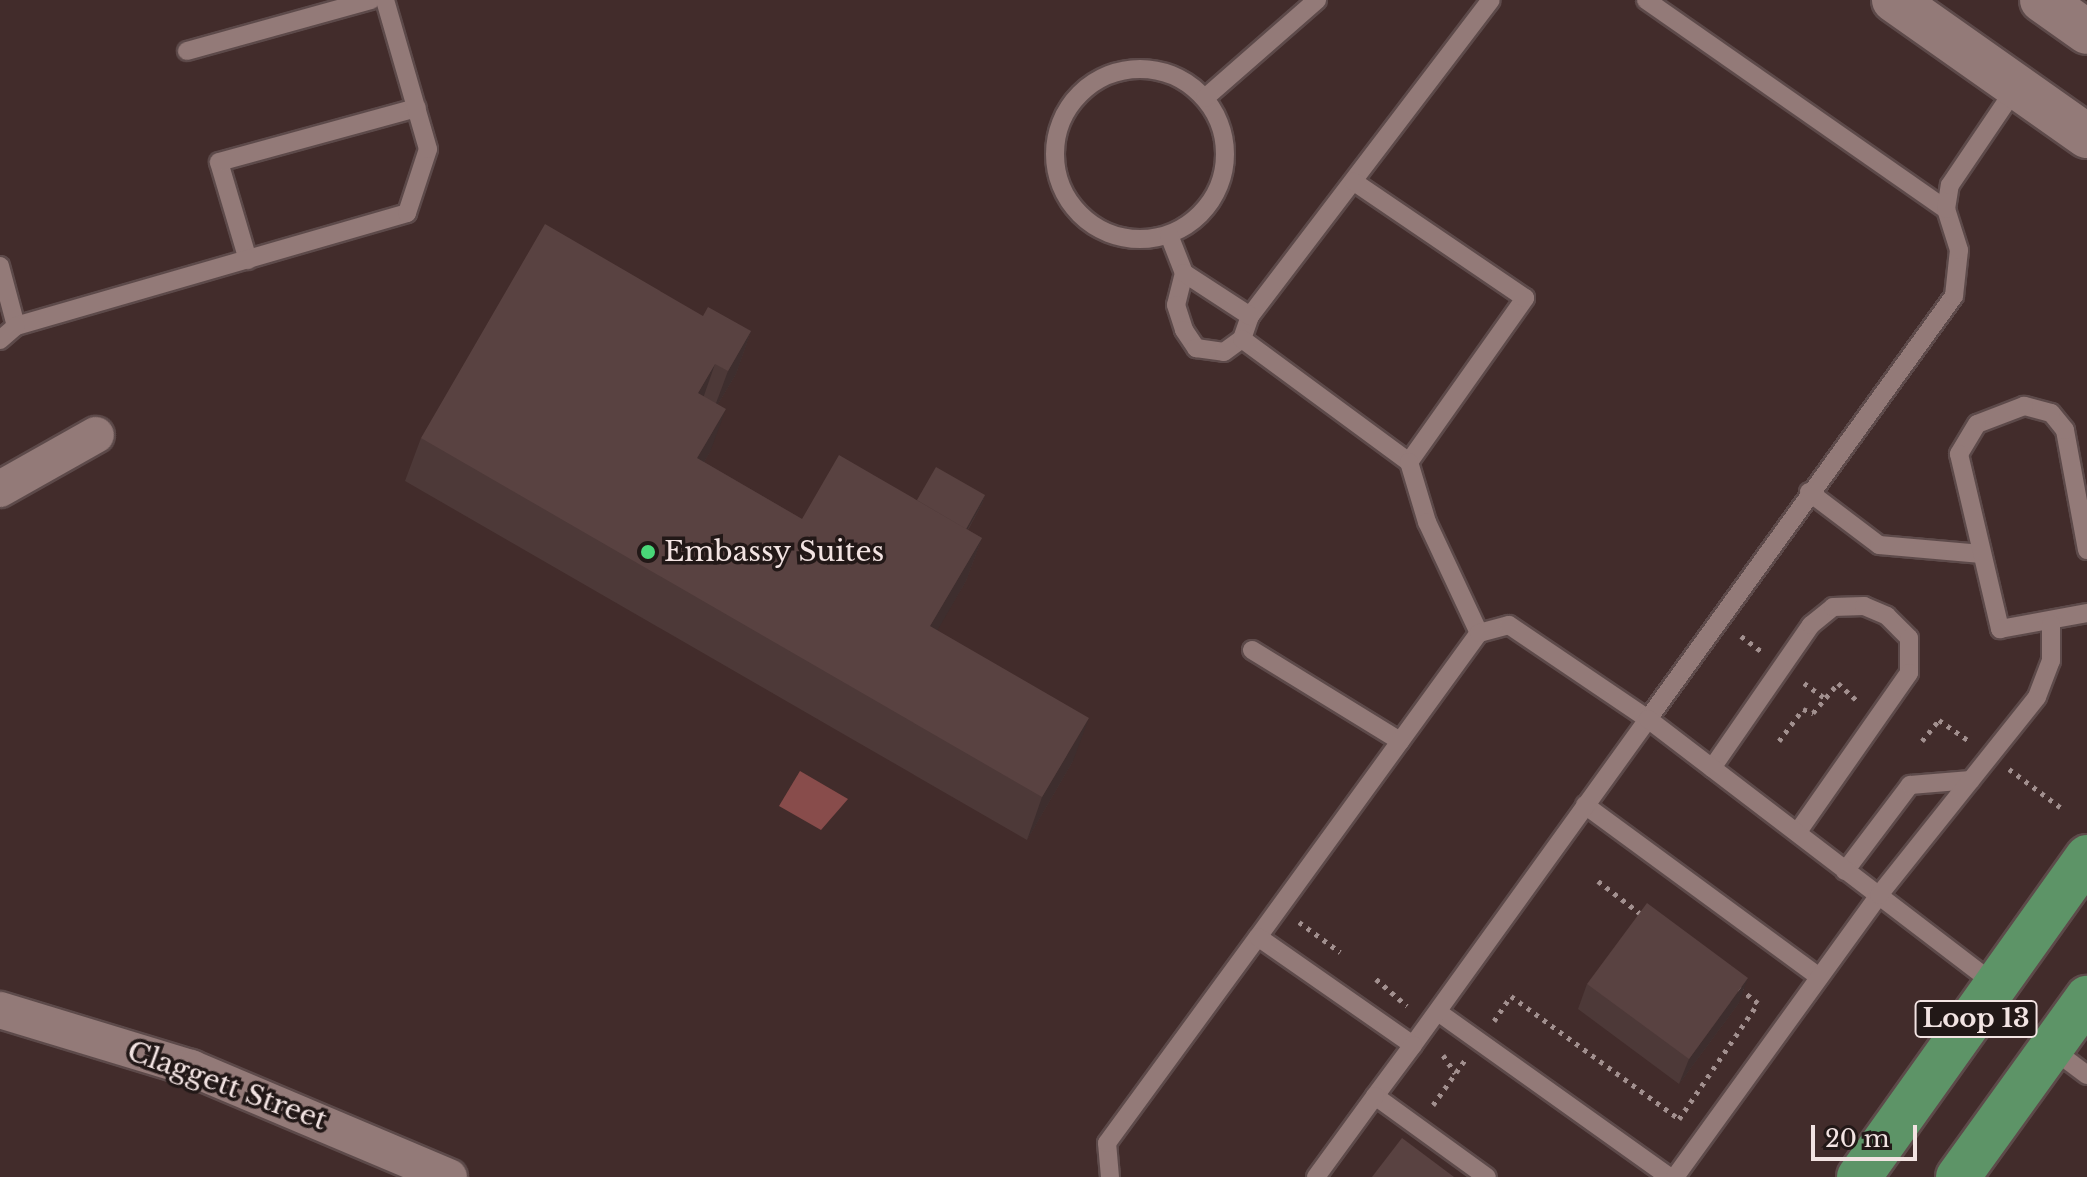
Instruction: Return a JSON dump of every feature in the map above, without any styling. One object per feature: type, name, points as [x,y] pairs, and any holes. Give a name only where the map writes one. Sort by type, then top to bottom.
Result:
[{"type":"main road","name":"Loop 13","points":[[1859,1177],[1998,987],[2087,857]]},
{"type":"main road","name":"Loop 13","points":[[1958,1177],[2087,998]]},
{"type":"street","points":[[1894,0],[2087,136]]},
{"type":"street","points":[[2042,0],[2087,32]]},
{"type":"street","points":[[0,489],[96,435]]},
{"type":"street","name":"Claggett Street","points":[[0,1010],[191,1068],[449,1177]]},
{"type":"lane","points":[[187,51],[371,0]]},
{"type":"lane","points":[[0,340],[16,326],[407,213],[428,149],[385,0]]},
{"type":"lane","points":[[1205,98],[1317,0]]},
{"type":"lane","points":[[1184,273],[1176,305],[1196,348],[1224,352],[1242,339],[1250,316],[1491,0]]},
{"type":"lane","points":[[1646,0],[1946,209]]},
{"type":"lane","points":[[1152,68],[1205,98],[1223,135],[1223,175],[1203,212],[1169,235],[1109,234],[1075,211],[1057,174],[1057,133],[1076,96],[1111,73],[1152,68]]},
{"type":"lane","points":[[1316,1177],[1438,1012],[1809,492],[1954,296],[1959,250],[1946,209],[1950,185],[2017,86]]},
{"type":"lane","points":[[248,260],[219,162],[417,108]]},
{"type":"lane","points":[[1354,182],[1525,298],[1409,462]]},
{"type":"lane","points":[[1169,235],[1184,273],[1250,316]]},
{"type":"lane","points":[[0,266],[16,326]]},
{"type":"lane","points":[[1242,339],[1409,462],[1427,522],[1479,633]]},
{"type":"lane","points":[[2087,550],[2065,430],[2051,413],[2024,406],[1977,424],[1959,454],[2000,629],[2051,624],[2087,613]]},
{"type":"lane","points":[[1809,492],[1879,545],[1982,554]]},
{"type":"lane","points":[[1712,768],[1811,625],[1833,607],[1864,606],[1887,616],[1909,638],[1909,673],[1797,833]]},
{"type":"lane","points":[[1438,1012],[1672,1177],[1879,895],[2037,697],[2051,661],[2051,624]]},
{"type":"lane","points":[[1110,1177],[1107,1143],[1479,633],[1509,625],[1648,719],[1998,987]]},
{"type":"lane","points":[[1252,650],[1400,741]]},
{"type":"lane","points":[[1845,871],[1910,785],[1971,780]]},
{"type":"lane","points":[[1585,805],[1819,977]]},
{"type":"lane","points":[[1258,937],[1413,1045]]},
{"type":"lane","points":[[2051,1048],[2087,1075]]},
{"type":"lane","points":[[1375,1096],[1487,1177]]},
{"type":"path","points":[[1741,636],[1768,657]]},
{"type":"path","points":[[1804,683],[1825,698]]},
{"type":"path","points":[[1779,741],[1803,709],[1813,713],[1838,683],[1868,711]]},
{"type":"path","points":[[1598,881],[1659,928]]},
{"type":"path","points":[[1296,920],[1340,952]]},
{"type":"path","points":[[1376,979],[1414,1017]]},
{"type":"path","points":[[1492,1024],[1511,996],[1679,1119],[1758,1003],[1733,984]]},
{"type":"path","points":[[1443,1055],[1455,1073]]},
{"type":"path","points":[[1433,1105],[1466,1059]]},
{"type":"shaded area","points":[[800,771],[848,799],[821,830],[779,806]]},
{"type":"building","name":"Embassy Suites","points":[[545,224],[703,316],[708,307],[751,331],[728,371],[715,364],[698,393],[726,409],[697,458],[802,519],[839,455],[982,538],[930,626],[1089,718],[1042,797],[421,438]]},
{"type":"building","points":[[936,467],[985,495],[966,529],[917,500]]},
{"type":"building","points":[[1647,903],[1748,978],[1689,1059],[1587,984]]},
{"type":"building","points":[[1402,1138],[1454,1177],[1372,1177]]},
{"type":"place","name":"Embassy Suites","points":[[648,552]]}]
